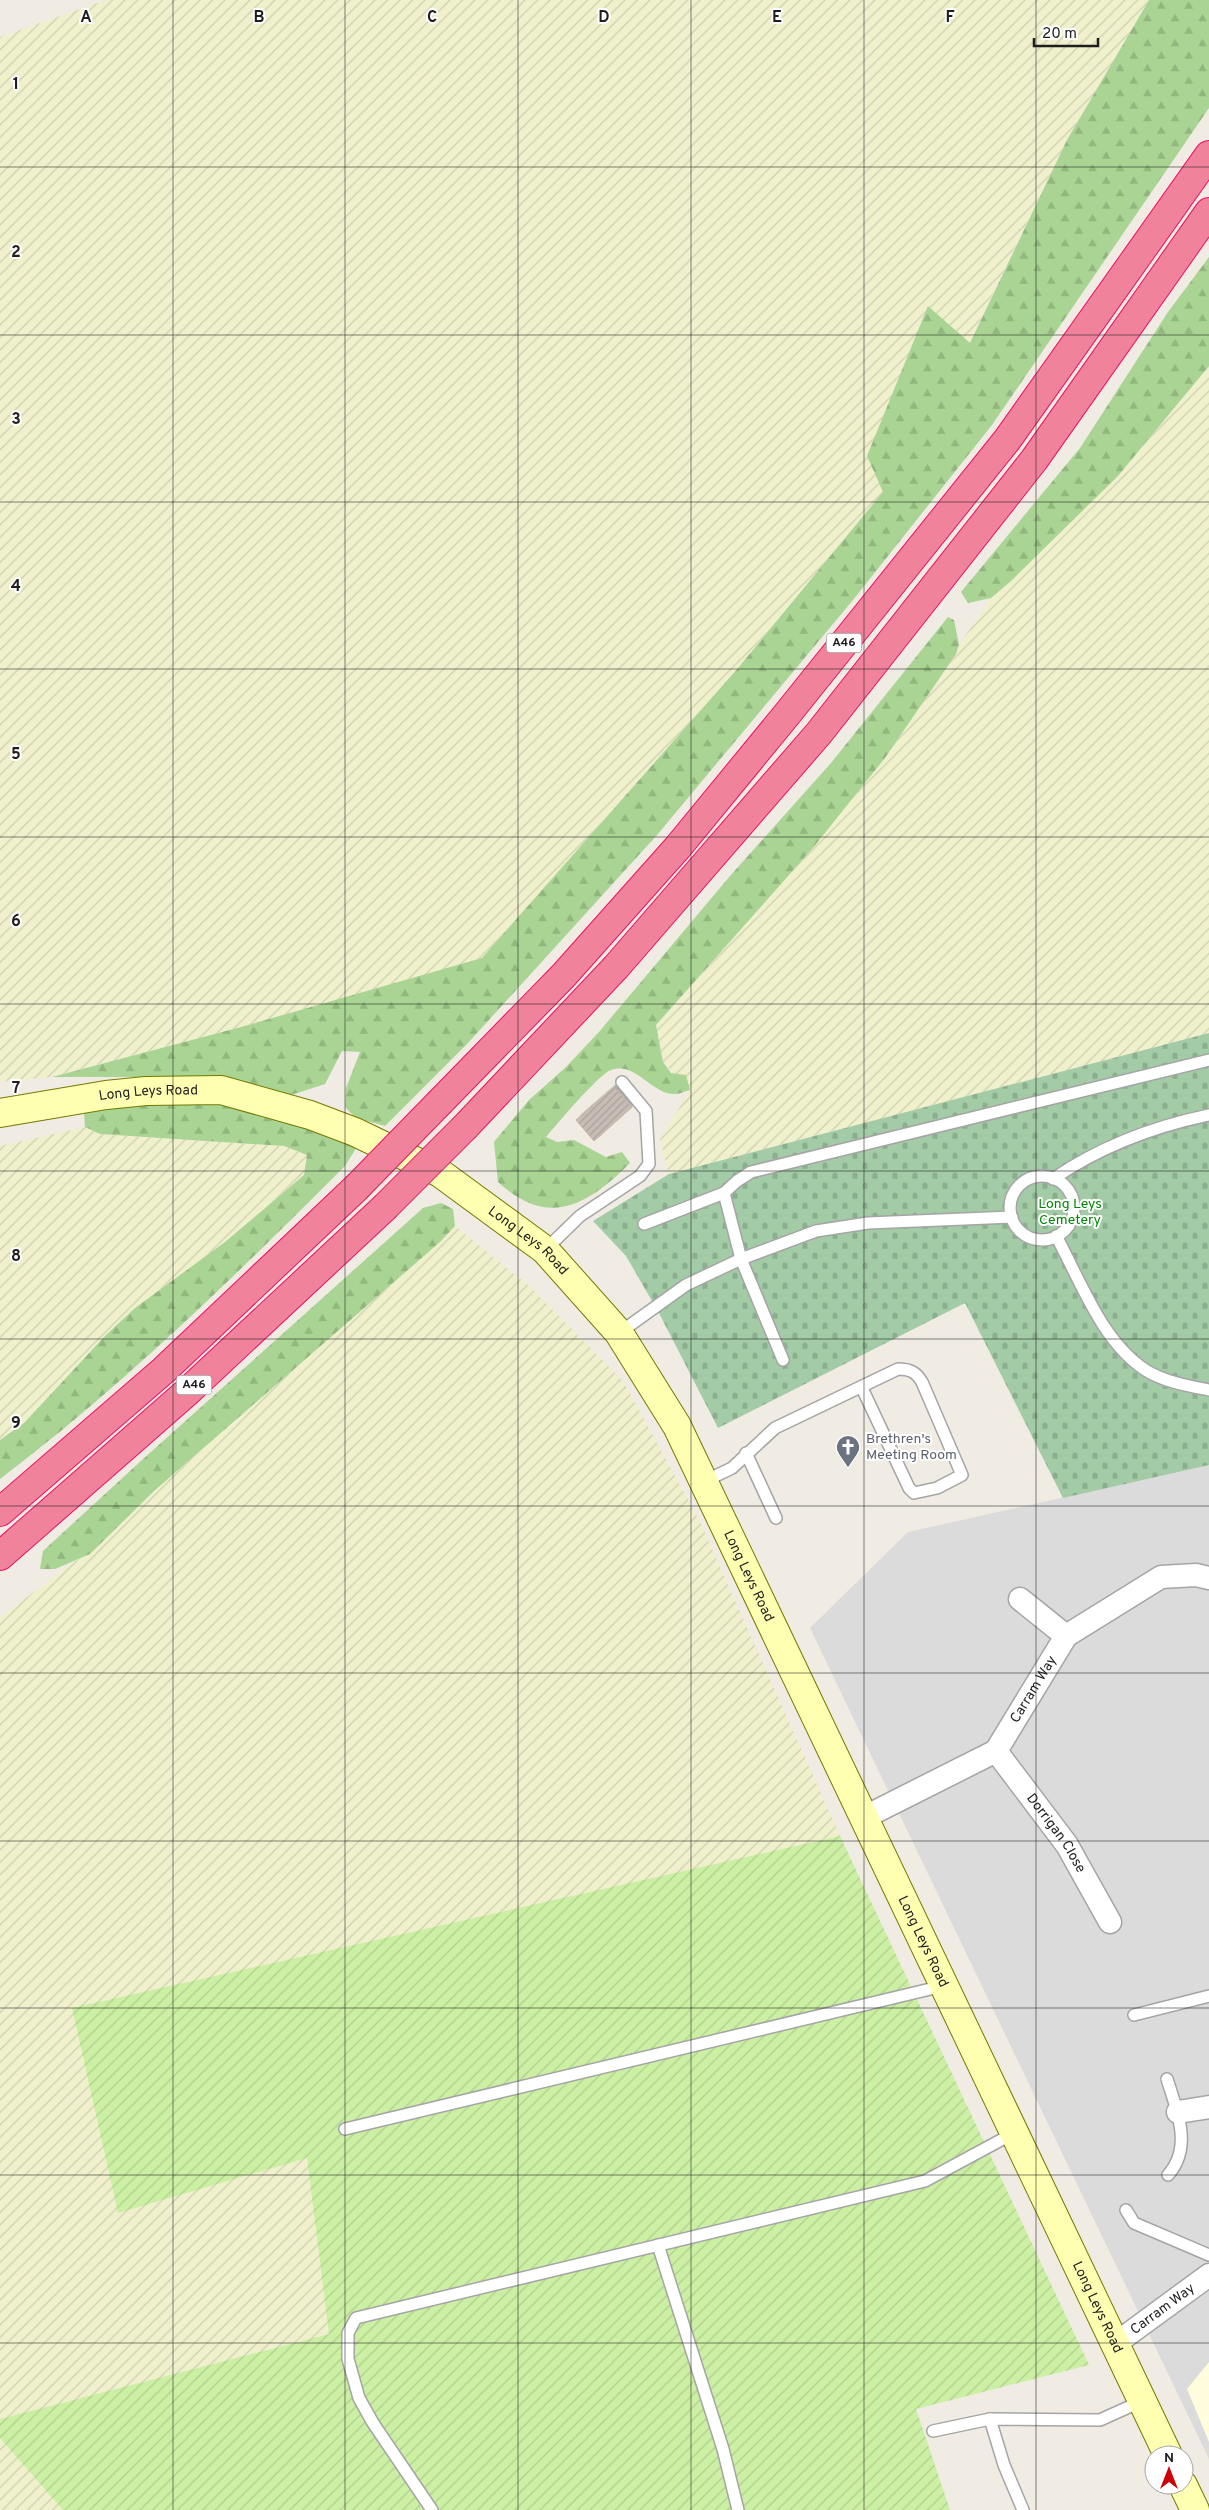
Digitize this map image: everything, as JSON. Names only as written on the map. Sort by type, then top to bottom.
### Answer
[{"type":"highway","name":"A46","points":[[0,1512],[164,1370],[356,1188],[564,975],[678,847],[1007,440],[1209,155]]},
{"type":"highway","name":"A46","points":[[0,1556],[186,1393],[384,1208],[466,1126],[616,967],[819,733],[1034,460],[1209,212]]},
{"type":"street","name":"Long Leys Road","points":[[0,1113],[106,1094],[146,1091],[221,1090],[329,1122],[440,1173],[545,1250],[619,1333],[677,1426],[1163,2445]]},
{"type":"street","name":"Carram Way","points":[[996,1751],[1066,1636],[1161,1577],[1196,1575],[1209,1578]]},
{"type":"street","points":[[1020,1598],[1066,1636]]},
{"type":"street","points":[[863,1818],[996,1751]]},
{"type":"street","name":"Dorrigan Close","points":[[996,1751],[1067,1845],[1110,1922]]},
{"type":"street","points":[[1178,2112],[1209,2107]]},
{"type":"street","name":"Carram Way","points":[[1115,2344],[1209,2275]]},
{"type":"street","points":[[1188,2495],[1195,2510]]},
{"type":"lane","points":[[644,1224],[724,1193],[737,1180],[751,1172],[1209,1060]]},
{"type":"lane","points":[[545,1250],[580,1216],[640,1176],[648,1164],[646,1111],[622,1082]]},
{"type":"lane","points":[[1053,1179],[1073,1165],[1111,1146],[1166,1124],[1209,1115]]},
{"type":"lane","points":[[1038,1177],[1053,1179],[1067,1188],[1072,1198],[1074,1209],[1068,1227],[1056,1236],[1042,1240],[1032,1238],[1023,1233],[1012,1217],[1010,1207],[1018,1187],[1027,1180],[1038,1177]]},
{"type":"lane","points":[[724,1193],[741,1259],[783,1360]]},
{"type":"lane","points":[[619,1333],[686,1286],[741,1259],[816,1231],[868,1223],[1012,1217]]},
{"type":"lane","points":[[1056,1236],[1096,1315],[1118,1346],[1147,1371],[1182,1385],[1209,1390]]},
{"type":"lane","points":[[703,1482],[732,1468],[775,1428],[862,1388],[898,1369],[908,1369],[918,1375],[962,1475],[937,1488],[920,1493],[914,1492],[909,1488],[862,1388]]},
{"type":"lane","points":[[746,1453],[776,1518]]},
{"type":"lane","points":[[345,2129],[943,1986]]},
{"type":"lane","points":[[1134,2015],[1209,1996]]},
{"type":"lane","points":[[1167,2079],[1178,2112],[1182,2150],[1176,2167],[1168,2175]]},
{"type":"lane","points":[[432,2510],[373,2424],[359,2398],[348,2359],[348,2333],[356,2318],[925,2181],[1014,2132]]},
{"type":"lane","points":[[1126,2210],[1134,2223],[1209,2255]]},
{"type":"lane","points":[[658,2245],[723,2449],[738,2510]]},
{"type":"lane","points":[[933,2431],[990,2419],[1100,2420],[1142,2401]]},
{"type":"lane","points":[[990,2419],[1004,2465],[1022,2510]]},
{"type":"shaded area","points":[[1209,1465],[1209,2459],[810,1628],[908,1532]]},
{"type":"shaded area","points":[[1209,2362],[1209,2442],[1187,2389]]},
{"type":"green space","points":[[106,0],[1149,0],[1067,140],[969,343],[929,307],[884,492],[738,668],[482,959],[241,1027],[52,1077],[0,1082],[0,37]]},
{"type":"green space","points":[[1149,0],[1209,0],[1209,108],[992,425],[853,600],[657,835],[468,1043],[385,1126],[356,1118],[345,1107],[346,1088],[360,1052],[342,1051],[325,1084],[288,1096],[209,1081],[139,1077],[52,1077],[241,1027],[482,958],[738,668],[883,492],[867,456],[928,306],[970,343],[1067,140]]},
{"type":"green space","points":[[1209,257],[1209,366],[1118,476],[1011,581],[991,598],[968,603],[961,592],[1080,448],[1168,312]]},
{"type":"green space","points":[[1209,366],[1209,1033],[669,1174],[660,1140],[690,1090],[663,1062],[656,1025],[812,849],[885,758],[956,654],[959,645],[991,598],[1118,476]]},
{"type":"green space","points":[[948,617],[954,620],[959,645],[956,654],[885,758],[812,849],[656,1025],[663,1062],[671,1073],[686,1075],[690,1090],[677,1094],[667,1093],[636,1074],[620,1068],[605,1074],[587,1090],[546,1137],[557,1142],[574,1140],[606,1157],[622,1152],[630,1163],[599,1190],[583,1200],[567,1206],[551,1208],[534,1205],[517,1196],[498,1182],[494,1142],[529,1100],[566,1067],[599,1032],[730,876],[831,763]]},
{"type":"green space","name":"Long Leys Cemetery","points":[[1209,1033],[1209,1465],[1063,1498],[965,1303],[718,1428],[659,1313],[626,1256],[593,1221],[669,1174]]},
{"type":"green space","points":[[168,1104],[221,1105],[355,1141],[355,1150],[345,1166],[220,1289],[135,1368],[0,1479],[0,1440],[24,1423],[105,1336],[135,1308],[225,1242],[304,1175],[307,1155],[284,1146],[100,1134],[85,1127],[84,1112],[113,1107]]},
{"type":"green space","points":[[85,1127],[100,1134],[284,1146],[307,1155],[304,1175],[225,1242],[135,1308],[105,1336],[24,1423],[0,1440],[0,1146]]},
{"type":"green space","points":[[441,1203],[453,1209],[455,1226],[440,1242],[154,1491],[90,1554],[55,1569],[40,1569],[43,1551],[142,1460],[423,1208]]},
{"type":"green space","points":[[455,1226],[530,1287],[623,1381],[699,1520],[840,1836],[73,2008],[118,2213],[307,2158],[329,2334],[0,2419],[0,1618],[73,1562],[90,1554],[154,1491],[440,1242]]},
{"type":"green space","points":[[840,1836],[1089,2365],[916,2409],[950,2510],[63,2510],[0,2438],[0,2419],[329,2334],[307,2158],[118,2213],[72,2008]]},
{"type":"green space","points":[[0,2438],[63,2510],[0,2510]]},
{"type":"building","points":[[614,1087],[632,1107],[594,1141],[576,1120]]},
{"type":"place","name":"Brethren's Meeting Room","points":[[848,1468]]}]
